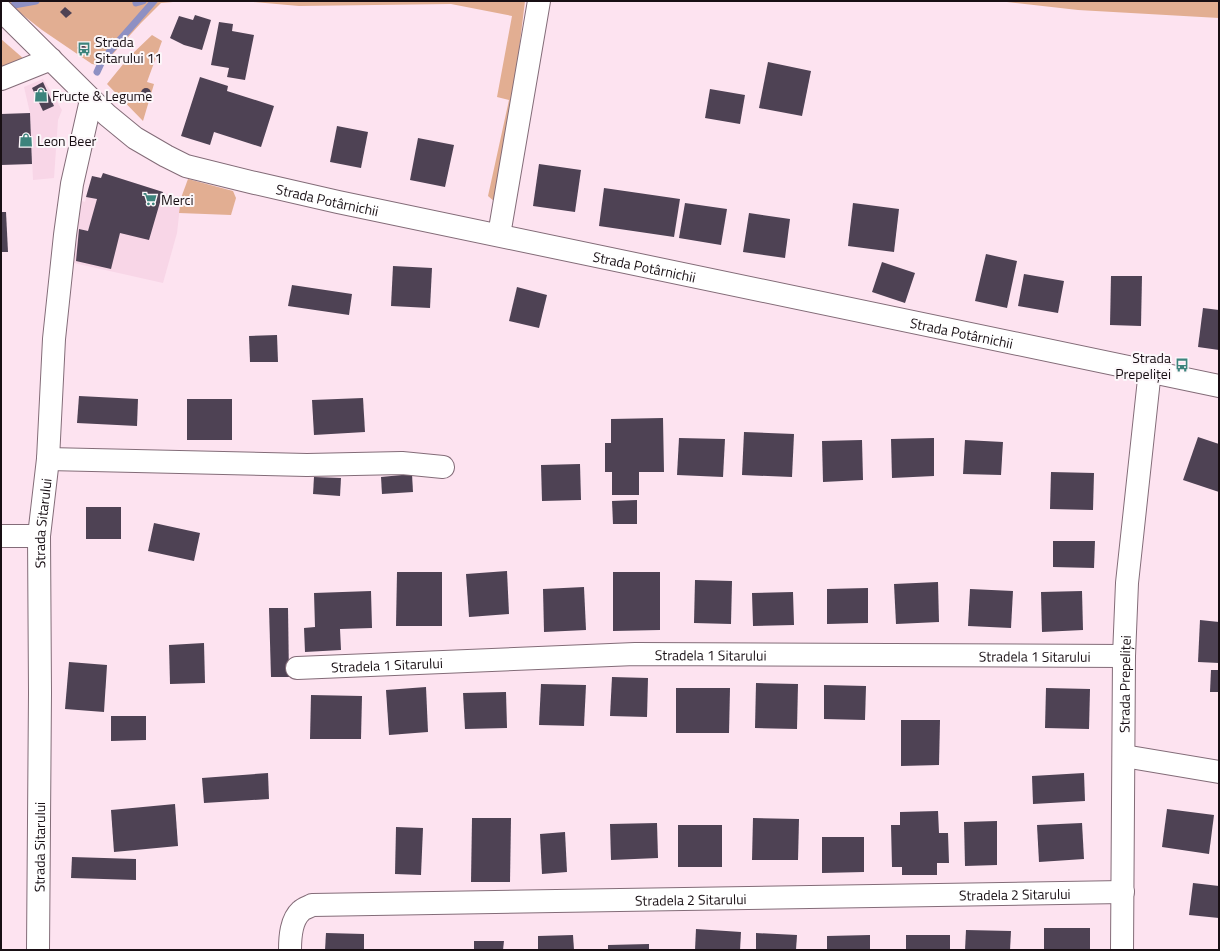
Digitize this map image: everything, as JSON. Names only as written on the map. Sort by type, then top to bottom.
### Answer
[{"type":"street","points":[[499,236],[539,1]]},
{"type":"street","name":"Strada Potârnichii","points":[[1,10],[107,115],[135,138],[186,166],[262,185],[499,236],[1150,370],[1219,386]]},
{"type":"street","points":[[1,79],[50,59]]},
{"type":"street","name":"Strada Sitarului","points":[[38,950],[40,709],[39,536],[48,459],[54,339],[65,235],[72,184],[91,100]]},
{"type":"street","name":"Strada Prepeliței","points":[[1122,950],[1124,656],[1127,583],[1150,370]]},
{"type":"street","points":[[48,459],[307,465],[402,463],[443,466]]},
{"type":"street","points":[[1,536],[39,536]]},
{"type":"street","name":"Stradela 1 Sitarului","points":[[297,668],[635,654],[1124,656]]},
{"type":"street","points":[[1124,756],[1219,772]]},
{"type":"street","name":"Stradela 2 Sitarului","points":[[290,950],[292,929],[296,917],[302,910],[312,905],[1123,892]]},
{"type":"shaded area","points":[[5,1],[185,1],[161,3],[102,66],[92,64],[42,30]]},
{"type":"shaded area","points":[[243,1],[525,1],[513,99],[495,202],[488,196],[509,100],[497,97],[512,16],[451,4],[299,6]]},
{"type":"shaded area","points":[[998,1],[1219,1],[1219,18],[1078,10]]},
{"type":"shaded area","points":[[152,35],[162,41],[147,82],[154,84],[143,121],[107,84],[129,57]]},
{"type":"shaded area","points":[[1,39],[24,59],[1,68]]},
{"type":"shaded area","points":[[43,79],[62,110],[58,120],[54,178],[33,180],[30,113],[24,87]]},
{"type":"shaded area","points":[[103,173],[181,198],[177,233],[163,283],[74,263],[79,200],[85,202],[92,176],[101,178]]},
{"type":"shaded area","points":[[188,179],[233,191],[236,198],[231,215],[179,213],[181,198]]},
{"type":"building","points":[[65,7],[72,13],[66,18],[60,12]]},
{"type":"building","points":[[195,15],[211,20],[202,50],[184,45],[170,38],[179,16],[193,20]]},
{"type":"building","points":[[219,22],[233,24],[232,31],[254,35],[245,80],[227,77],[229,68],[211,65]]},
{"type":"building","points":[[81,43],[90,51],[86,56],[77,48]]},
{"type":"building","points":[[768,62],[811,71],[802,116],[759,108]]},
{"type":"building","points":[[200,77],[228,86],[227,91],[274,106],[261,147],[214,132],[210,145],[181,136]]},
{"type":"building","points":[[43,82],[54,106],[43,111],[32,88]]},
{"type":"building","points":[[146,88],[151,93],[146,98],[141,93]]},
{"type":"building","points":[[710,89],[745,95],[740,124],[705,118]]},
{"type":"building","points":[[30,113],[32,164],[1,165],[1,114]]},
{"type":"building","points":[[337,126],[368,132],[361,168],[330,162]]},
{"type":"building","points":[[418,138],[454,145],[445,187],[410,180]]},
{"type":"building","points":[[539,164],[581,170],[575,212],[533,206]]},
{"type":"building","points":[[103,173],[163,192],[149,240],[120,233],[111,269],[76,261],[79,229],[88,231],[97,199],[86,197],[92,176],[101,178]]},
{"type":"building","points":[[604,188],[680,199],[674,237],[599,226]]},
{"type":"building","points":[[685,203],[727,209],[721,245],[679,238]]},
{"type":"building","points":[[853,203],[899,209],[894,252],[848,246]]},
{"type":"building","points":[[1,212],[6,212],[8,252],[1,252]]},
{"type":"building","points":[[749,213],[790,219],[785,258],[743,252]]},
{"type":"building","points":[[986,254],[1017,261],[1007,308],[975,301]]},
{"type":"building","points":[[882,262],[915,273],[905,303],[872,292]]},
{"type":"building","points":[[393,266],[432,268],[430,308],[391,306]]},
{"type":"building","points":[[1024,274],[1064,281],[1058,313],[1018,306]]},
{"type":"building","points":[[1111,276],[1142,276],[1141,326],[1110,325]]},
{"type":"building","points":[[292,285],[352,294],[349,315],[288,306]]},
{"type":"building","points":[[517,287],[547,295],[539,328],[509,321]]},
{"type":"building","points":[[1203,308],[1219,310],[1219,350],[1198,347]]},
{"type":"building","points":[[277,335],[278,362],[250,362],[249,336]]},
{"type":"building","points":[[79,396],[138,399],[137,426],[77,423]]},
{"type":"building","points":[[363,398],[365,432],[314,435],[312,400]]},
{"type":"building","points":[[187,399],[232,399],[232,440],[187,440]]},
{"type":"building","points":[[663,418],[664,472],[639,472],[639,495],[612,495],[612,472],[605,472],[605,443],[611,443],[611,419]]},
{"type":"building","points":[[744,432],[794,434],[792,477],[742,475]]},
{"type":"building","points":[[1198,437],[1219,444],[1219,492],[1183,480]]},
{"type":"building","points":[[679,438],[725,439],[723,477],[677,475]]},
{"type":"building","points":[[934,438],[934,476],[892,478],[891,439]]},
{"type":"building","points":[[862,440],[863,480],[823,482],[822,441]]},
{"type":"building","points":[[965,440],[1003,442],[1001,475],[963,474]]},
{"type":"building","points":[[580,464],[581,500],[542,501],[541,465]]},
{"type":"building","points":[[1051,472],[1094,473],[1093,510],[1050,509]]},
{"type":"building","points":[[412,474],[413,492],[382,494],[381,477]]},
{"type":"building","points":[[314,477],[341,478],[340,496],[313,494]]},
{"type":"building","points":[[637,500],[637,524],[613,524],[612,501]]},
{"type":"building","points":[[86,507],[121,507],[121,539],[86,539]]},
{"type":"building","points":[[154,523],[200,533],[194,561],[148,551]]},
{"type":"building","points":[[1053,541],[1095,541],[1094,568],[1053,567]]},
{"type":"building","points":[[507,571],[509,614],[469,617],[466,574]]},
{"type":"building","points":[[397,572],[442,572],[442,626],[396,626]]},
{"type":"building","points":[[613,572],[660,572],[660,630],[613,631]]},
{"type":"building","points":[[695,580],[732,581],[731,624],[694,623]]},
{"type":"building","points":[[938,582],[939,622],[896,624],[894,584]]},
{"type":"building","points":[[584,587],[586,630],[544,632],[543,589]]},
{"type":"building","points":[[868,588],[868,623],[827,624],[827,589]]},
{"type":"building","points":[[970,589],[1013,591],[1011,628],[968,626]]},
{"type":"building","points":[[371,591],[372,628],[340,629],[341,650],[305,652],[304,628],[315,627],[314,593]]},
{"type":"building","points":[[1082,591],[1083,630],[1042,632],[1041,592]]},
{"type":"building","points":[[793,592],[794,625],[753,626],[752,593]]},
{"type":"building","points":[[269,608],[288,608],[289,677],[271,677]]},
{"type":"building","points":[[1200,620],[1219,622],[1219,663],[1198,662]]},
{"type":"building","points":[[204,643],[205,683],[170,684],[169,645]]},
{"type":"building","points":[[69,662],[107,665],[104,712],[65,709]]},
{"type":"building","points":[[1211,670],[1219,670],[1219,692],[1210,692]]},
{"type":"building","points":[[612,677],[648,678],[647,717],[610,716]]},
{"type":"building","points":[[756,683],[798,684],[797,729],[755,728]]},
{"type":"building","points":[[541,684],[586,685],[584,726],[539,725]]},
{"type":"building","points":[[824,685],[866,686],[865,720],[824,719]]},
{"type":"building","points":[[426,687],[428,732],[389,735],[386,690]]},
{"type":"building","points":[[676,688],[730,688],[729,733],[676,733]]},
{"type":"building","points":[[1046,688],[1090,689],[1089,729],[1045,728]]},
{"type":"building","points":[[506,692],[507,728],[465,729],[463,693]]},
{"type":"building","points":[[311,695],[362,696],[361,739],[310,739]]},
{"type":"building","points":[[111,716],[146,716],[146,740],[111,741]]},
{"type":"building","points":[[901,720],[940,720],[939,765],[901,766]]},
{"type":"building","points":[[268,773],[269,799],[204,803],[202,778]]},
{"type":"building","points":[[1084,773],[1085,801],[1033,804],[1032,776]]},
{"type":"building","points":[[175,804],[178,846],[114,852],[111,810]]},
{"type":"building","points":[[1167,809],[1214,815],[1209,854],[1162,847]]},
{"type":"building","points":[[938,811],[939,833],[948,833],[949,863],[937,863],[937,875],[902,875],[902,867],[892,867],[891,825],[900,825],[900,812]]},
{"type":"building","points":[[472,818],[511,818],[510,882],[471,882]]},
{"type":"building","points":[[753,818],[799,819],[798,860],[752,860]]},
{"type":"building","points":[[997,821],[997,865],[965,866],[964,822]]},
{"type":"building","points":[[657,823],[658,858],[611,860],[610,824]]},
{"type":"building","points":[[1082,823],[1084,859],[1039,862],[1037,825]]},
{"type":"building","points":[[678,825],[722,825],[722,867],[678,867]]},
{"type":"building","points":[[396,827],[423,828],[421,875],[395,874]]},
{"type":"building","points":[[565,832],[567,872],[542,874],[540,834]]},
{"type":"building","points":[[822,837],[864,837],[864,872],[822,873]]},
{"type":"building","points":[[72,857],[136,859],[136,880],[71,878]]},
{"type":"building","points":[[1193,883],[1219,886],[1219,918],[1189,915]]},
{"type":"building","points":[[1044,928],[1090,928],[1090,950],[1044,950]]},
{"type":"building","points":[[696,929],[741,932],[740,950],[695,950]]},
{"type":"building","points":[[966,930],[1011,931],[1010,950],[965,950]]},
{"type":"building","points":[[326,933],[364,934],[364,950],[325,950]]},
{"type":"building","points":[[756,933],[797,935],[796,950],[756,950]]},
{"type":"building","points":[[573,935],[574,950],[538,950],[538,936]]},
{"type":"building","points":[[870,935],[870,950],[827,950],[827,936]]},
{"type":"building","points":[[906,935],[950,935],[950,950],[906,950]]},
{"type":"building","points":[[474,941],[504,941],[503,950],[474,950]]},
{"type":"building","points":[[649,944],[649,950],[608,950],[608,945]]},
{"type":"waterway","points":[[14,5],[36,1]]},
{"type":"waterway","points":[[136,3],[143,1]]},
{"type":"waterway","points":[[97,72],[103,59],[154,1]]},
{"type":"place","name":"Strada Sitarului 11","points":[[84,49]]},
{"type":"place","name":"Fructe & Legume","points":[[41,95]]},
{"type":"place","name":"Leon Beer","points":[[26,140]]},
{"type":"place","name":"Merci","points":[[150,199]]},
{"type":"place","name":"Strada Prepeliței","points":[[1182,365]]}]
